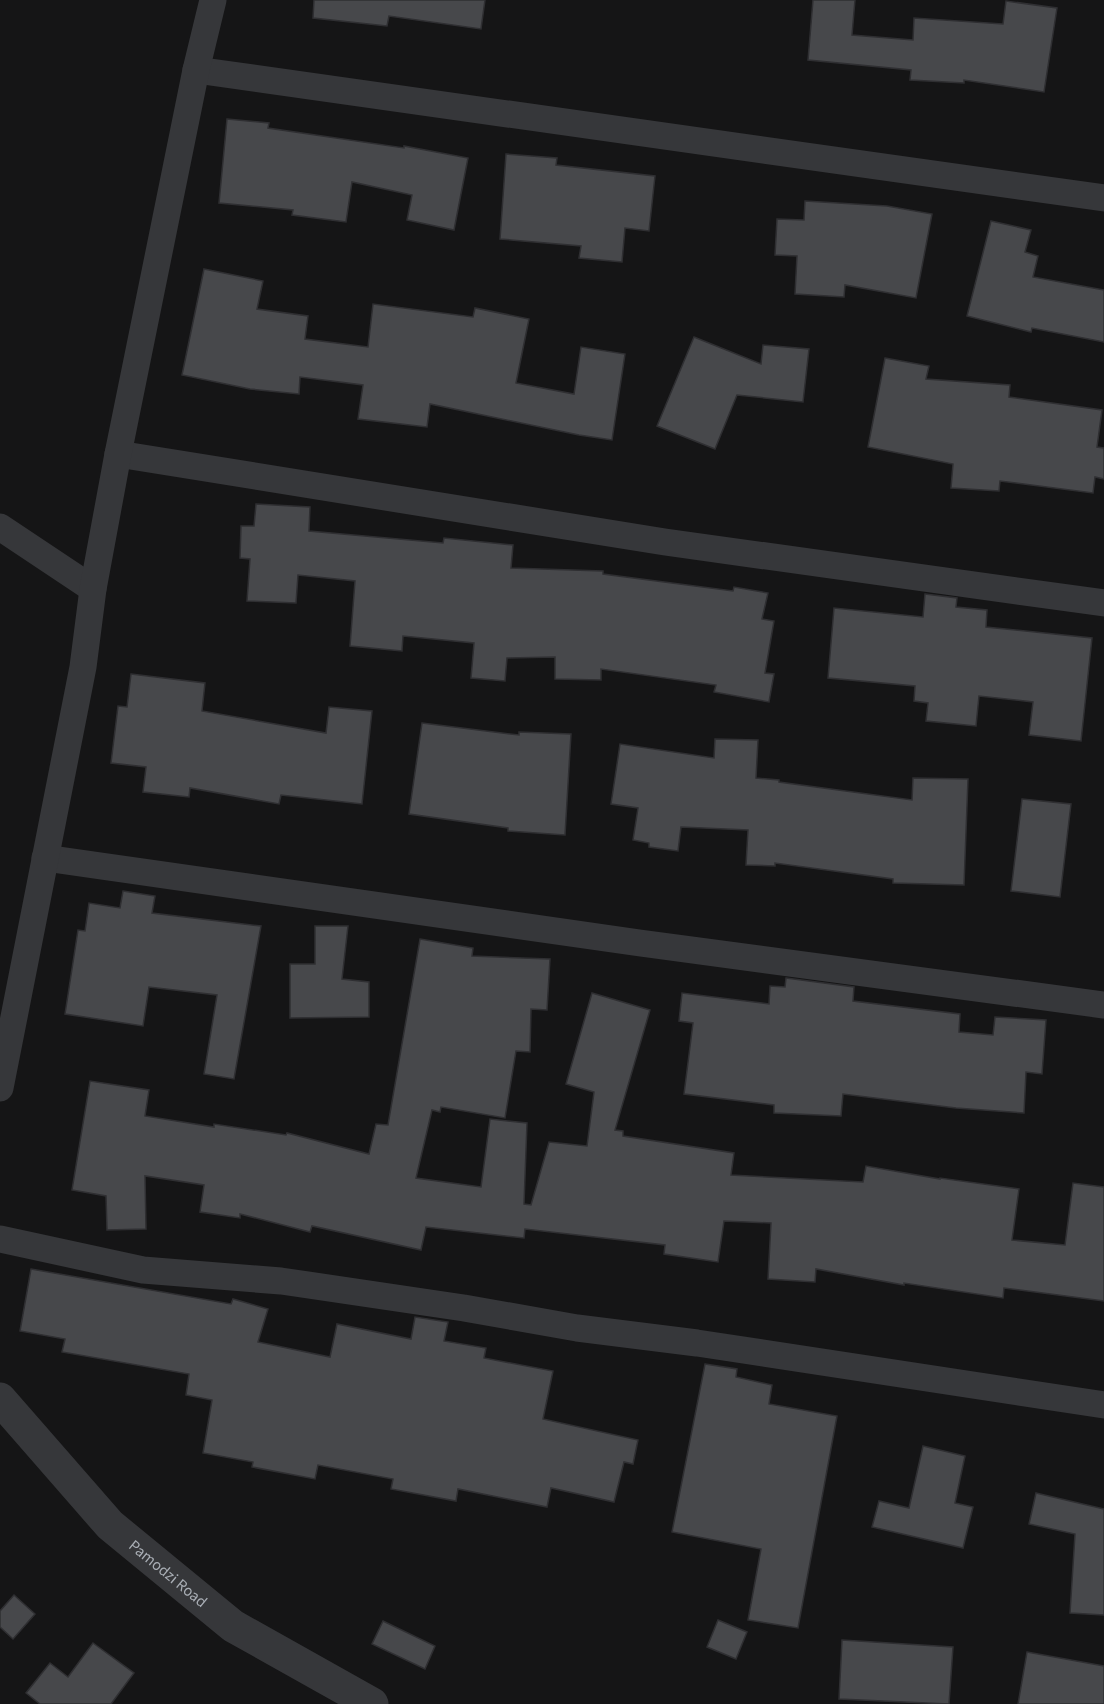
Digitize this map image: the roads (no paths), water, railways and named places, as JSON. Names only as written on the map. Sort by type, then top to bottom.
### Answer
[{"type":"street","points":[[0,1088],[83,667],[93,589],[118,454],[196,70],[213,0]]},
{"type":"street","points":[[196,70],[1104,198]]},
{"type":"street","points":[[118,454],[665,542],[1104,603]]},
{"type":"street","points":[[0,527],[93,589]]},
{"type":"street","points":[[45,858],[1104,1005]]},
{"type":"street","points":[[0,1239],[143,1270],[281,1281],[465,1308],[577,1328],[709,1344],[1104,1405]]},
{"type":"street","name":"Pamodzi Road","points":[[1,1403],[110,1525],[232,1626],[372,1704]]}]
